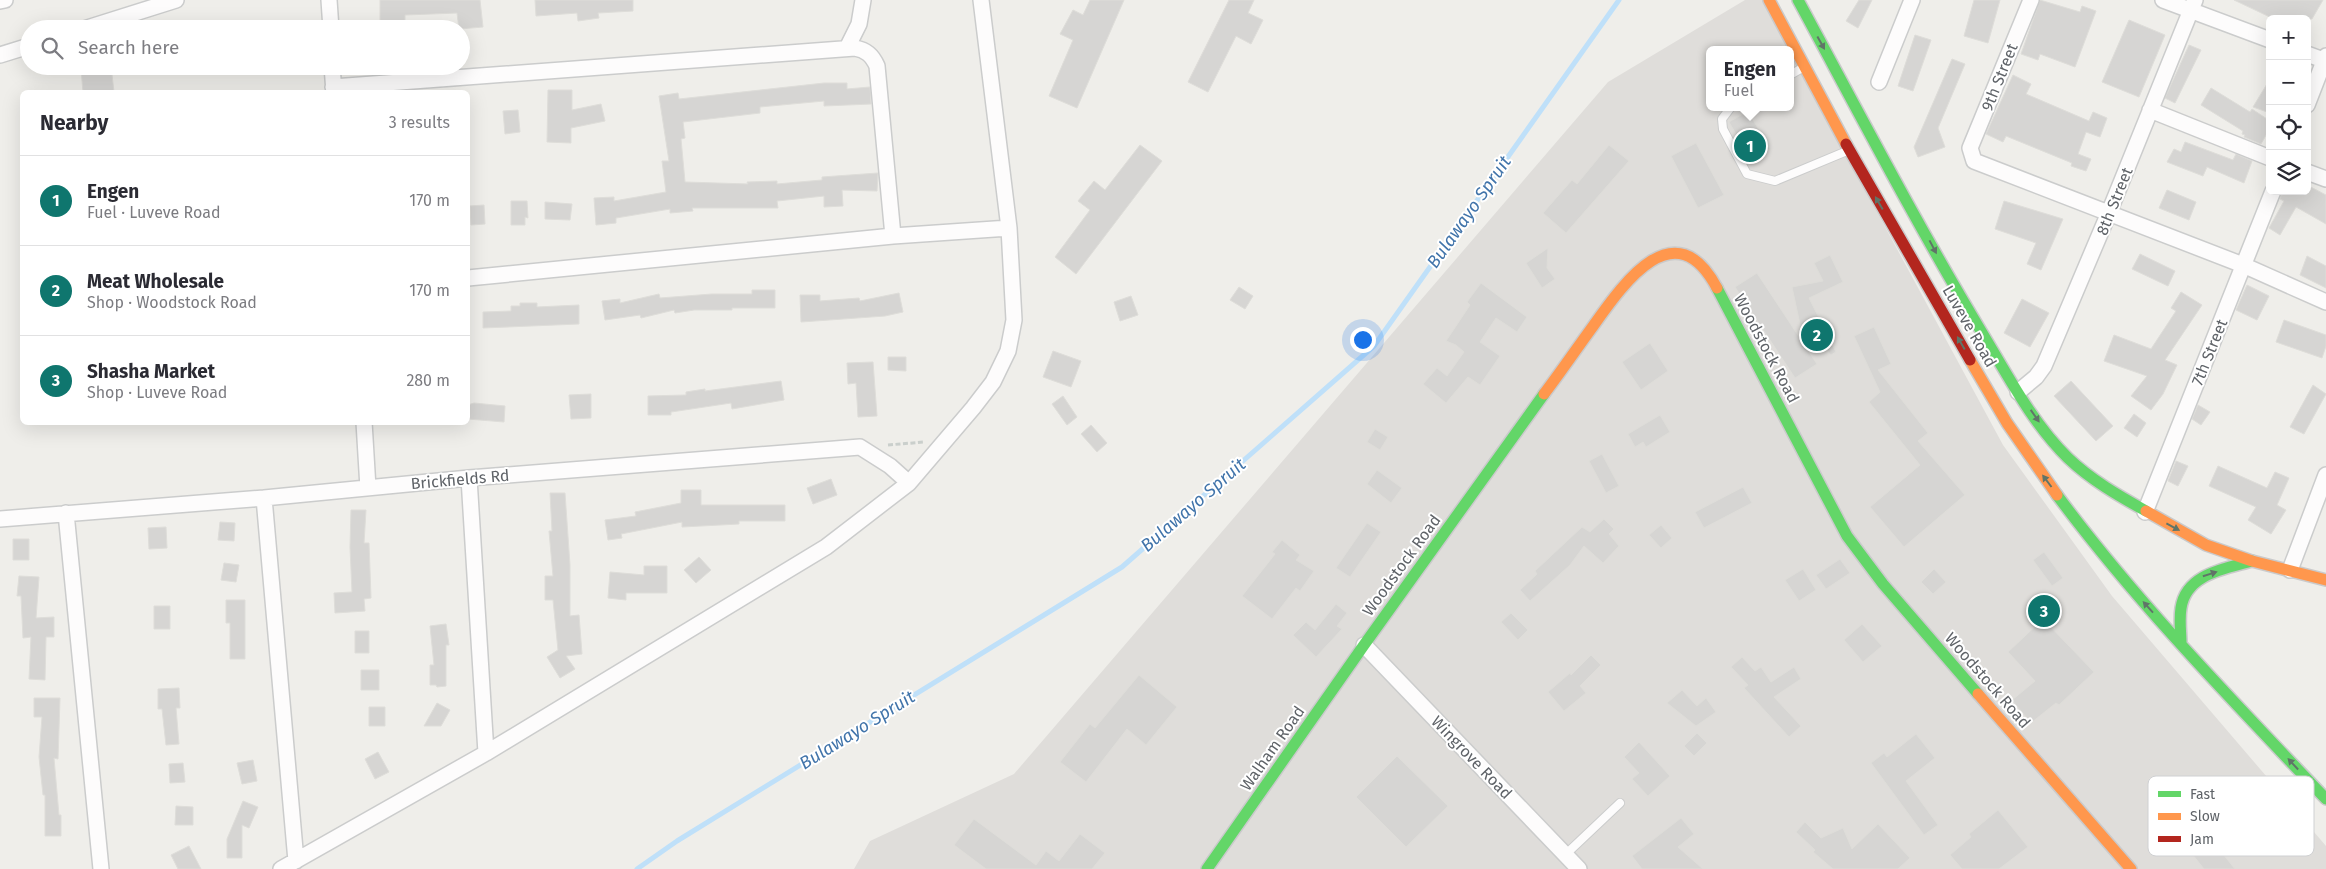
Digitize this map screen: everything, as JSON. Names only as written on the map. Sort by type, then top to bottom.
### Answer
[{"type":"street","points":[[0,1],[5,0]]},
{"type":"street","points":[[113,20],[176,0]]},
{"type":"street","points":[[329,0],[330,20]]},
{"type":"street","points":[[847,48],[860,24],[863,0]]},
{"type":"street","points":[[280,869],[486,754],[826,547],[909,483],[993,382],[1008,351],[1014,320],[1010,228],[981,0]]},
{"type":"street","name":"Luveve Road","points":[[1769,0],[1793,46]]},
{"type":"street","name":"Luveve Road","points":[[1798,0],[1884,154],[1945,271],[2018,392],[2044,430],[2068,458],[2091,477],[2145,512],[2206,545],[2252,561],[2326,580]]},
{"type":"street","points":[[1879,82],[1912,0]]},
{"type":"street","name":"9th Street","points":[[2031,0],[1970,148],[1971,154],[1974,161],[2108,215]]},
{"type":"street","points":[[2163,0],[2193,5],[2266,38]]},
{"type":"street","name":"8th Street","points":[[2018,392],[2036,377],[2044,366],[2108,215],[2193,5]]},
{"type":"street","points":[[332,75],[333,90],[847,48],[863,49],[871,55],[877,66],[893,236]]},
{"type":"street","name":"Luveve Road","points":[[1794,48],[1849,150],[2021,445],[2112,567],[2304,776]]},
{"type":"street","points":[[0,55],[20,49]]},
{"type":"street","points":[[2311,55],[2325,59],[2311,95]]},
{"type":"street","points":[[2150,110],[2266,156]]},
{"type":"street","points":[[2311,174],[2326,180]]},
{"type":"street","name":"7th Street","points":[[2145,512],[2271,195]]},
{"type":"street","points":[[2108,215],[2243,265],[2326,302]]},
{"type":"street","points":[[470,278],[893,236],[1010,228]]},
{"type":"street","name":"Woodstock Road","points":[[1364,645],[1622,287],[1633,274],[1654,257],[1682,254],[1697,259],[1707,270],[1846,536],[1883,584],[2131,869]]},
{"type":"street","points":[[364,425],[368,488]]},
{"type":"street","points":[[860,447],[890,466],[909,483]]},
{"type":"street","name":"Brickfields Rd","points":[[0,519],[264,498],[469,478],[860,447]]},
{"type":"street","points":[[2290,570],[2326,475]]},
{"type":"street","points":[[469,478],[486,754]]},
{"type":"street","points":[[264,498],[296,861]]},
{"type":"street","points":[[66,513],[101,869]]},
{"type":"street","points":[[2181,644],[2181,608],[2184,594],[2192,583],[2203,576],[2252,561]]},
{"type":"street","name":"Wingrove Road","points":[[1364,645],[1579,869]]},
{"type":"street","name":"Walham Road","points":[[1207,869],[1364,645]]},
{"type":"street","name":"Luveve Road","points":[[2314,786],[2326,799]]},
{"type":"lane","points":[[1794,73],[1804,67]]},
{"type":"lane","points":[[1728,111],[1722,119],[1723,129],[1747,174],[1758,178],[1775,181],[1849,150]]},
{"type":"lane","points":[[1565,855],[1620,804]]},
{"type":"path","points":[[860,447],[946,440]]},
{"type":"shaded area","points":[[1745,0],[1763,0],[1787,46],[1706,46],[1706,111],[1794,111],[1794,58],[2003,445],[2112,596],[2266,776],[2148,776],[2148,856],[2314,856],[2314,832],[2326,846],[2326,869],[854,869],[870,841],[1014,774],[1608,82]]},
{"type":"building","points":[[380,0],[480,0],[483,27],[470,28],[470,20],[458,20],[457,13],[405,15],[405,20],[380,20]]},
{"type":"building","points":[[535,0],[633,0],[633,11],[598,13],[599,18],[578,21],[577,13],[536,16]]},
{"type":"building","points":[[1090,0],[1124,0],[1077,108],[1049,96],[1073,40],[1060,34],[1073,10],[1083,15]]},
{"type":"building","points":[[1229,0],[1254,0],[1248,13],[1263,20],[1251,44],[1236,36],[1208,92],[1188,82]]},
{"type":"building","points":[[1859,0],[1872,0],[1858,28],[1846,21]]},
{"type":"building","points":[[1974,0],[2000,0],[1988,43],[1964,36]]},
{"type":"building","points":[[2040,0],[2080,12],[2082,6],[2096,11],[2075,67],[2040,54],[2038,60],[2021,54]]},
{"type":"building","points":[[2234,0],[2323,0],[2312,19],[2311,15],[2266,15]]},
{"type":"building","points":[[2129,20],[2165,35],[2139,97],[2102,82]]},
{"type":"building","points":[[1915,35],[1931,40],[1913,91],[1898,86]]},
{"type":"building","points":[[2189,45],[2201,50],[2175,103],[2165,98]]},
{"type":"building","points":[[1952,59],[1965,64],[1938,128],[1945,147],[1918,157],[1914,147]]},
{"type":"building","points":[[82,75],[112,75],[114,90],[83,90]]},
{"type":"building","points":[[2013,75],[2031,84],[2026,94],[2089,121],[2093,112],[2107,118],[2100,137],[2086,132],[2078,154],[2091,159],[2086,171],[2071,166],[2072,163],[2006,136],[2003,142],[1986,134]]},
{"type":"building","points":[[824,83],[847,83],[847,89],[870,87],[871,104],[824,106],[824,101],[760,107],[760,113],[683,122],[685,138],[681,139],[685,182],[748,184],[747,182],[777,181],[777,184],[822,180],[822,177],[878,173],[877,191],[842,190],[843,206],[824,207],[824,196],[777,201],[778,208],[692,208],[693,211],[670,213],[670,209],[616,218],[616,223],[596,225],[594,198],[614,197],[614,201],[666,192],[662,161],[669,161],[659,96],[678,93],[679,99]]},
{"type":"building","points":[[2266,86],[2266,112],[2253,107]]},
{"type":"building","points":[[2211,88],[2250,112],[2252,109],[2266,118],[2266,135],[2261,144],[2244,137],[2243,131],[2201,105]]},
{"type":"building","points":[[548,90],[572,90],[572,110],[601,104],[605,121],[571,128],[571,143],[547,142]]},
{"type":"building","points":[[518,110],[520,132],[505,134],[503,111]]},
{"type":"building","points":[[1748,111],[1770,149],[1751,160],[1729,122]]},
{"type":"building","points":[[2185,142],[2233,160],[2236,154],[2252,161],[2244,183],[2207,167],[2203,176],[2167,162],[2174,149],[2181,152]]},
{"type":"building","points":[[1696,143],[1724,195],[1698,208],[1671,156]]},
{"type":"building","points":[[1140,145],[1162,161],[1076,274],[1055,257],[1090,210],[1078,201],[1094,181],[1105,190]]},
{"type":"building","points":[[1609,145],[1629,161],[1566,233],[1543,213],[1572,180],[1577,184]]},
{"type":"building","points":[[2311,187],[2326,195],[2326,224],[2296,207],[2280,235],[2269,228],[2284,201],[2280,199],[2281,195],[2311,195]]},
{"type":"building","points":[[2167,190],[2196,202],[2189,220],[2159,208]]},
{"type":"building","points":[[511,201],[527,201],[528,218],[525,217],[525,225],[511,225]]},
{"type":"building","points":[[2004,201],[2063,219],[2041,270],[2027,264],[2036,243],[1995,229]]},
{"type":"building","points":[[545,202],[572,204],[570,220],[545,219]]},
{"type":"building","points":[[484,205],[485,224],[471,225],[470,206]]},
{"type":"building","points":[[1548,248],[1547,268],[1555,279],[1542,288],[1526,263]]},
{"type":"building","points":[[2140,254],[2175,271],[2168,286],[2132,269]]},
{"type":"building","points":[[1830,255],[1843,282],[1809,298],[1836,352],[1831,355],[1806,325],[1801,329],[1792,287],[1823,281],[1814,263]]},
{"type":"building","points":[[2307,256],[2326,266],[2326,288],[2300,275]]},
{"type":"building","points":[[1757,273],[1817,364],[1795,378],[1735,287]]},
{"type":"building","points":[[1481,283],[1527,317],[1517,332],[1496,318],[1480,342],[1500,356],[1480,385],[1468,377],[1446,403],[1423,384],[1437,368],[1447,376],[1464,352],[1456,345],[1446,341],[1470,305],[1467,302]]},
{"type":"building","points":[[2247,285],[2269,296],[2257,320],[2236,310]]},
{"type":"building","points":[[1239,287],[1253,296],[1245,309],[1230,300]]},
{"type":"building","points":[[752,290],[775,290],[775,308],[732,308],[732,310],[694,310],[675,313],[674,310],[641,318],[640,315],[605,320],[602,301],[620,299],[620,303],[659,294],[660,298],[712,294],[752,294]]},
{"type":"building","points":[[2181,292],[2202,305],[2165,360],[2177,365],[2163,394],[2151,410],[2131,396],[2147,376],[2104,361],[2114,335],[2151,349],[2176,311],[2171,308]]},
{"type":"building","points":[[899,293],[903,312],[885,316],[801,322],[800,295],[820,295],[820,301],[859,298],[860,301]]},
{"type":"building","points":[[1131,296],[1138,315],[1120,321],[1114,302]]},
{"type":"building","points":[[2022,299],[2049,313],[2030,347],[2004,333]]},
{"type":"building","points":[[520,303],[537,303],[537,307],[579,305],[579,324],[483,328],[483,312],[511,311],[511,306],[520,306]]},
{"type":"building","points":[[2284,320],[2326,335],[2326,346],[2322,358],[2276,342]]},
{"type":"building","points":[[1874,327],[1891,364],[1878,370],[1928,433],[1918,441],[1965,495],[1904,547],[1870,507],[1920,465],[1869,402],[1880,392],[1854,336]]},
{"type":"building","points":[[1650,343],[1668,371],[1641,390],[1622,362]]},
{"type":"building","points":[[1053,351],[1081,361],[1071,387],[1043,377]]},
{"type":"building","points":[[888,357],[906,357],[906,371],[888,370]]},
{"type":"building","points":[[873,362],[877,416],[858,417],[856,383],[848,384],[847,363]]},
{"type":"building","points":[[781,381],[784,400],[732,409],[731,403],[671,412],[671,415],[648,415],[648,396],[686,395],[686,392],[705,389],[705,391]]},
{"type":"building","points":[[2071,381],[2113,426],[2096,441],[2054,396]]},
{"type":"building","points":[[2313,385],[2326,394],[2304,434],[2290,427]]},
{"type":"building","points":[[591,394],[591,418],[571,419],[569,395]]},
{"type":"building","points":[[1063,396],[1077,417],[1067,425],[1052,404]]},
{"type":"building","points":[[474,403],[505,406],[504,422],[470,419],[470,404]]},
{"type":"building","points":[[2198,405],[2210,412],[2201,425],[2192,419]]},
{"type":"building","points":[[2134,414],[2146,423],[2137,437],[2124,428]]},
{"type":"building","points":[[1660,415],[1670,432],[1646,447],[1643,442],[1635,447],[1628,434]]},
{"type":"building","points":[[1091,425],[1107,443],[1097,452],[1081,434]]},
{"type":"building","points":[[1375,429],[1388,437],[1380,450],[1367,442]]},
{"type":"building","points":[[1602,454],[1619,486],[1606,493],[1589,461]]},
{"type":"building","points":[[2176,461],[2188,466],[2178,486],[2168,481]]},
{"type":"building","points":[[2218,466],[2267,488],[2275,472],[2289,478],[2277,505],[2286,510],[2271,534],[2248,520],[2256,507],[2209,486]]},
{"type":"building","points":[[1377,470],[1402,488],[1391,503],[1367,484]]},
{"type":"building","points":[[831,479],[837,495],[813,504],[807,488]]},
{"type":"building","points":[[1743,487],[1752,503],[1704,528],[1695,512]]},
{"type":"building","points":[[681,490],[701,490],[701,505],[785,505],[785,521],[739,521],[739,524],[682,527],[682,522],[621,534],[622,538],[608,540],[605,520],[636,516],[635,512],[681,503]]},
{"type":"building","points":[[550,493],[565,493],[570,565],[570,616],[579,615],[582,654],[566,656],[575,669],[560,678],[547,657],[558,650],[553,600],[545,600],[545,576],[553,576],[549,531],[552,531]]},
{"type":"building","points":[[351,510],[366,510],[364,543],[369,543],[371,598],[364,599],[365,611],[335,613],[334,593],[352,592]]},
{"type":"building","points":[[1604,519],[1614,529],[1609,534],[1619,546],[1603,563],[1584,546],[1570,565],[1530,601],[1520,590],[1537,574],[1535,571],[1582,527],[1590,532]]},
{"type":"building","points":[[220,522],[235,523],[234,541],[218,540]]},
{"type":"building","points":[[1367,523],[1381,532],[1350,577],[1336,568]]},
{"type":"building","points":[[1661,525],[1672,538],[1661,548],[1649,535]]},
{"type":"building","points":[[166,527],[167,548],[149,549],[148,528]]},
{"type":"building","points":[[13,539],[29,539],[29,560],[13,560]]},
{"type":"building","points":[[1282,540],[1300,555],[1296,560],[1314,571],[1300,591],[1296,588],[1272,619],[1242,596],[1275,554],[1272,552]]},
{"type":"building","points":[[2044,552],[2063,578],[2052,586],[2033,560]]},
{"type":"building","points":[[699,557],[711,570],[696,583],[684,570]]},
{"type":"building","points":[[1840,559],[1850,573],[1826,589],[1816,575]]},
{"type":"building","points":[[224,563],[239,565],[236,582],[221,580]]},
{"type":"building","points":[[644,566],[667,566],[667,593],[626,593],[626,600],[608,598],[610,572],[644,575]]},
{"type":"building","points":[[1803,569],[1816,590],[1799,601],[1785,580]]},
{"type":"building","points":[[1934,569],[1946,582],[1933,594],[1921,582]]},
{"type":"building","points":[[19,576],[39,577],[36,618],[54,617],[54,637],[46,637],[45,680],[29,679],[31,637],[23,638],[21,596],[17,596]]},
{"type":"building","points":[[226,600],[245,600],[245,659],[230,659],[230,623],[226,623]]},
{"type":"building","points":[[1336,604],[1347,613],[1337,626],[1342,629],[1316,657],[1293,635],[1306,622],[1315,630]]},
{"type":"building","points":[[154,606],[170,606],[170,629],[154,629]]},
{"type":"building","points":[[1511,613],[1528,630],[1518,640],[1501,622]]},
{"type":"building","points":[[2043,619],[2094,672],[2059,705],[2056,703],[2031,723],[2012,700],[2035,681],[2008,652]]},
{"type":"building","points":[[446,624],[449,645],[446,645],[446,686],[437,687],[436,685],[430,685],[430,665],[434,665],[430,626]]},
{"type":"building","points":[[1862,624],[1882,646],[1863,662],[1844,640]]},
{"type":"building","points":[[355,631],[369,631],[369,653],[355,653]]},
{"type":"building","points":[[1591,655],[1601,665],[1580,686],[1586,693],[1564,711],[1548,692],[1570,673],[1571,675]]},
{"type":"building","points":[[1742,657],[1755,671],[1761,667],[1771,682],[1794,667],[1801,679],[1774,697],[1801,726],[1789,737],[1744,688],[1748,685],[1731,667]]},
{"type":"building","points":[[361,670],[379,670],[379,690],[361,690]]},
{"type":"building","points":[[1139,675],[1177,707],[1146,745],[1127,729],[1086,782],[1060,762],[1090,724],[1095,728]]},
{"type":"building","points":[[179,688],[180,708],[176,708],[179,744],[166,745],[162,709],[158,709],[158,689]]},
{"type":"building","points":[[1682,690],[1697,706],[1706,698],[1716,712],[1696,726],[1667,703]]},
{"type":"building","points":[[34,698],[60,698],[58,759],[54,758],[59,815],[61,815],[61,836],[45,836],[45,795],[43,795],[39,757],[42,717],[34,717]]},
{"type":"building","points":[[437,703],[450,710],[441,726],[424,726]]},
{"type":"building","points":[[369,707],[385,707],[385,726],[369,726]]},
{"type":"building","points":[[1697,733],[1707,743],[1694,756],[1684,746]]},
{"type":"building","points":[[1916,734],[1935,758],[1906,781],[1938,825],[1924,835],[1871,763],[1884,753],[1887,757]]},
{"type":"building","points":[[1639,742],[1670,776],[1648,796],[1632,779],[1639,773],[1624,757]]},
{"type":"building","points":[[378,752],[389,772],[375,779],[365,759]]},
{"type":"building","points":[[1397,756],[1448,806],[1406,847],[1356,797]]},
{"type":"building","points":[[253,760],[257,781],[242,784],[237,763]]},
{"type":"building","points":[[183,763],[185,782],[170,783],[169,764]]},
{"type":"building","points":[[243,801],[258,807],[249,828],[242,825],[242,858],[227,858],[227,839]]},
{"type":"building","points":[[176,806],[193,807],[193,825],[175,825]]},
{"type":"building","points":[[1998,810],[2028,847],[1999,869],[1962,869],[1950,855],[1971,837],[1969,834]]},
{"type":"building","points":[[1681,818],[1694,834],[1678,847],[1703,869],[1642,869],[1632,856]]},
{"type":"building","points":[[974,819],[1036,865],[1046,851],[1059,861],[1080,834],[1105,853],[1092,869],[986,869],[954,845]]},
{"type":"building","points":[[1805,822],[1821,838],[1843,828],[1852,849],[1878,824],[1910,858],[1898,869],[1833,869],[1813,852],[1815,850],[1796,832]]},
{"type":"building","points":[[189,846],[201,869],[178,869],[171,855]]},
{"type":"building","points":[[2194,856],[2225,856],[2235,869],[2204,869]]},
{"type":"waterway","name":"Bulawayo Spruit","points":[[637,869],[677,841],[1122,567],[1374,346],[1619,0]]},
{"type":"traffic: fast","points":[[1798,0],[1933,249],[2010,381],[2032,414],[2055,444],[2077,466],[2106,487],[2146,511]]},
{"type":"traffic: fast","points":[[1717,288],[1847,536],[1883,584],[1978,694]]},
{"type":"traffic: fast","points":[[1207,869],[1364,645],[1544,394]]},
{"type":"traffic: fast","points":[[2057,495],[2120,575],[2153,613],[2304,776]]},
{"type":"traffic: fast","points":[[2181,644],[2181,608],[2184,597],[2190,587],[2198,580],[2219,570],[2252,561]]},
{"type":"traffic: fast","points":[[2314,786],[2326,799]]},
{"type":"traffic: slow","points":[[1769,0],[1794,46]]},
{"type":"traffic: slow","points":[[1794,47],[1846,144]]},
{"type":"traffic: slow","points":[[1544,394],[1617,293],[1649,262],[1666,254],[1683,254],[1700,265],[1717,288]]},
{"type":"traffic: slow","points":[[1970,360],[2007,423],[2057,495]]},
{"type":"traffic: slow","points":[[2146,511],[2206,545],[2252,561],[2326,580]]},
{"type":"traffic: slow","points":[[1978,694],[2131,869]]},
{"type":"traffic: jam","points":[[1846,144],[1970,360]]},
{"type":"place","name":"Engen","points":[[1750,146]]},
{"type":"place","name":"Meat Wholesale","points":[[1817,335]]},
{"type":"place","name":"Shasha Market","points":[[2044,611]]}]
